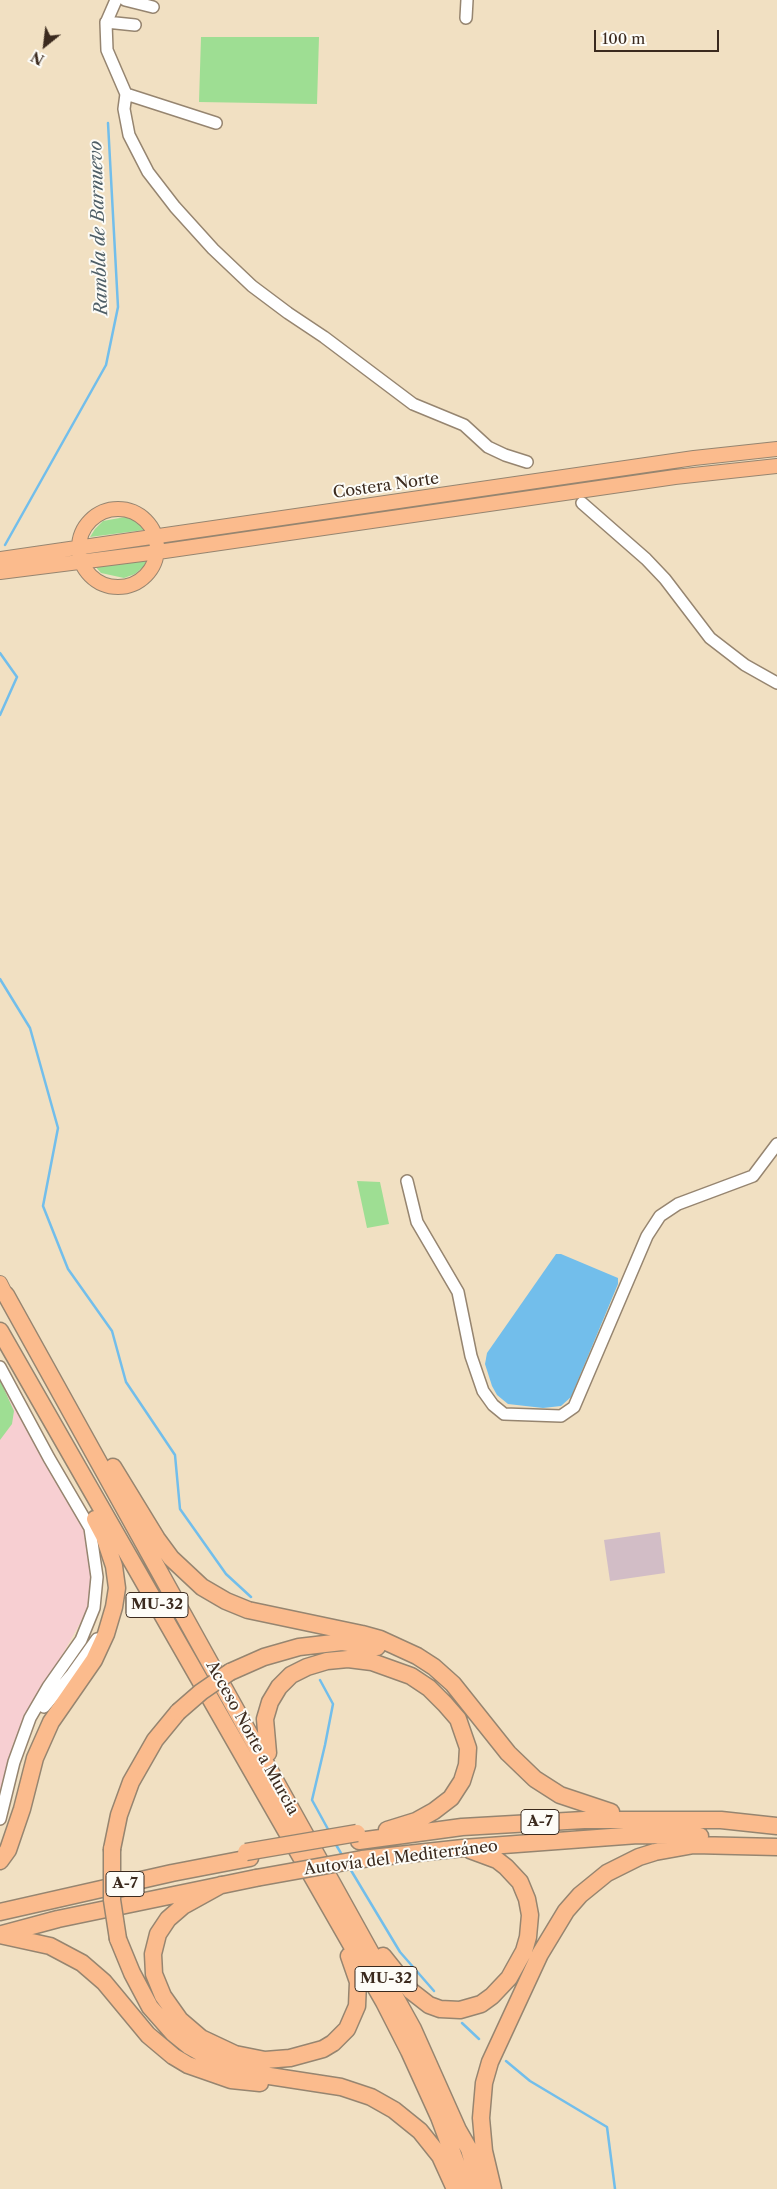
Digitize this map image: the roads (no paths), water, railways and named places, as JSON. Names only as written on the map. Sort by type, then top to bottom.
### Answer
[{"type":"highway","points":[[3,1289],[75,1410],[382,1955],[425,2038],[463,2128],[469,2149]]},
{"type":"highway","name":"Acceso Norte a Murcia","points":[[3,1289],[409,2021],[458,2130],[469,2149],[480,2189]]},
{"type":"highway","points":[[0,1861],[8,1850],[14,1833],[35,1758],[51,1722],[94,1660],[106,1634],[114,1607],[117,1588],[114,1566],[104,1536],[38,1418],[3,1336]]},
{"type":"highway","name":"Acceso Norte a Murcia","points":[[3,1336],[384,2002],[439,2117],[466,2189]]},
{"type":"highway","points":[[75,1410],[157,1539],[181,1569],[202,1586],[226,1601],[248,1610],[380,1639],[417,1656],[434,1667],[453,1684],[508,1753],[535,1779],[560,1795],[610,1812]]},
{"type":"highway","points":[[453,1684],[429,1668],[395,1652],[375,1646],[342,1642],[299,1647],[279,1652],[255,1660],[230,1672],[201,1692],[178,1712],[155,1740],[137,1770],[119,1815],[112,1849],[111,1892],[118,1939],[125,1958],[150,2007],[168,2028],[189,2046],[217,2062],[250,2072],[341,2087],[371,2097],[384,2104],[420,2131],[440,2156],[455,2189]]},
{"type":"highway","points":[[268,1753],[265,1719],[270,1702],[279,1687],[291,1674],[307,1667],[327,1661],[348,1659],[372,1662],[411,1676],[429,1688],[446,1704],[458,1720],[468,1748],[467,1765],[462,1781],[451,1798],[416,1821],[358,1837]]},
{"type":"highway","points":[[387,1830],[496,1817],[610,1812],[703,1815],[721,1820]]},
{"type":"highway","name":"Autovía del Mediterráneo","points":[[0,1912],[248,1855],[358,1837],[462,1827],[615,1819],[721,1820],[777,1826]]},
{"type":"highway","name":"Autovía del Mediterráneo","points":[[0,1935],[58,1919],[256,1878],[362,1860],[463,1848],[638,1835],[704,1836],[777,1845]]},
{"type":"highway","points":[[492,2189],[482,2135],[482,2101],[486,2076],[497,2043],[540,1954],[566,1911],[580,1895],[607,1873],[647,1854],[673,1847],[694,1845],[777,1845]]},
{"type":"highway","points":[[382,1955],[411,1991],[419,1998],[440,2009],[460,2010],[481,2004],[492,1996],[509,1978],[524,1951],[528,1936],[530,1915],[525,1890],[506,1866],[497,1860],[463,1848]]},
{"type":"highway","points":[[0,1906],[142,1872],[248,1855]]},
{"type":"highway","points":[[222,1885],[183,1906],[162,1926],[158,1934],[152,1963],[156,1980],[170,2008],[180,2020],[201,2038],[236,2054],[265,2060],[278,2060],[304,2056],[333,2043],[347,2029],[357,2006],[358,1982],[354,1967],[319,1900],[314,1879]]},
{"type":"highway","points":[[0,1935],[50,1946],[82,1963],[104,1982],[148,2035],[173,2056],[196,2068],[215,2076],[247,2082],[341,2087]]},
{"type":"main road","name":"Costera Norte","points":[[0,559],[684,459],[777,449]]},
{"type":"main road","name":"Costera Norte","points":[[0,572],[158,552],[675,477],[777,466]]},
{"type":"main road","points":[[113,509],[127,510],[140,515],[150,525],[156,537],[158,552],[154,565],[147,576],[136,584],[124,587],[110,587],[98,582],[88,573],[82,562],[79,548],[82,534],[89,522],[100,514],[113,509]]},
{"type":"street","points":[[116,0],[106,22],[107,50],[126,94],[124,109],[129,135],[148,172],[207,242],[252,286],[413,404],[464,425],[488,447],[527,462]]},
{"type":"street","points":[[125,0],[153,7]]},
{"type":"street","points":[[466,0],[466,18]]},
{"type":"street","points":[[106,22],[135,25]]},
{"type":"street","points":[[126,94],[216,123]]},
{"type":"street","points":[[582,503],[666,579],[710,638],[744,665],[777,683]]},
{"type":"street","points":[[406,1181],[417,1222],[458,1292],[471,1356],[483,1391],[493,1405],[504,1414],[561,1416],[574,1407],[647,1236],[660,1216],[678,1204],[753,1176],[777,1144]]},
{"type":"street","points":[[0,1367],[49,1458],[90,1528],[97,1577],[94,1608],[81,1640],[48,1687],[30,1718],[18,1752],[0,1819]]},
{"type":"street","points":[[18,1752],[48,1701],[72,1674],[94,1644],[114,1607]]},
{"type":"water","points":[[556,1254],[561,1254],[618,1278],[618,1284],[571,1397],[561,1406],[543,1408],[508,1404],[497,1395],[492,1386],[485,1364],[487,1353]]},
{"type":"waterway","name":"Rambla de Barnuevo","points":[[5,545],[106,365],[118,307],[108,123]]},
{"type":"waterway","name":"Rambla de Barnuevo","points":[[0,653],[17,677],[0,715]]},
{"type":"waterway","name":"Rambla de Barnuevo","points":[[0,979],[30,1028],[58,1128],[43,1206],[68,1269],[112,1331],[126,1382],[175,1455],[180,1509],[226,1574],[251,1597]]},
{"type":"waterway","points":[[320,1680],[333,1704],[312,1800],[329,1831]]},
{"type":"waterway","points":[[335,1843],[342,1855]]},
{"type":"waterway","points":[[349,1867],[400,1952],[434,1991]]},
{"type":"waterway","points":[[462,2023],[479,2039]]},
{"type":"waterway","points":[[506,2061],[530,2081],[607,2127],[615,2189]]}]
